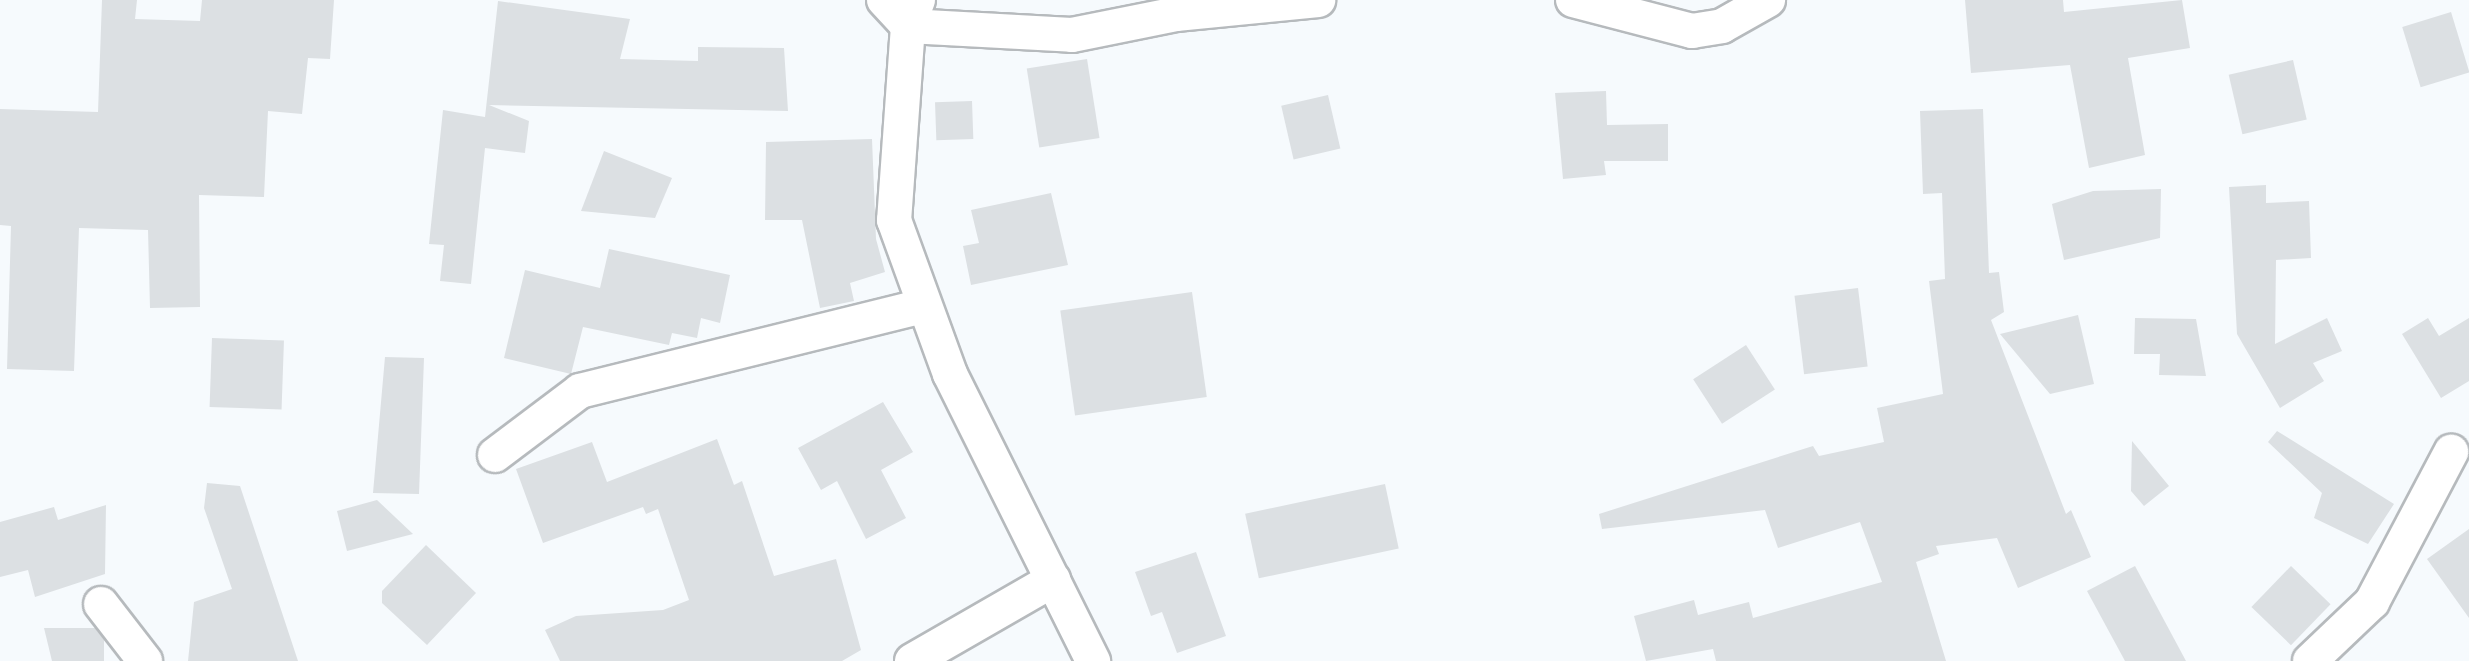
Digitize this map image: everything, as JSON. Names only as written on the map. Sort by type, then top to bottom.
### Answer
[{"type":"street","points":[[884,0],[913,13],[1072,35],[1176,14],[1318,0]]},
{"type":"street","points":[[1573,0],[1692,31],[1722,26],[1768,0]]},
{"type":"street","points":[[913,13],[894,220],[923,306],[1093,661]]},
{"type":"street","points":[[495,455],[580,391],[923,306]]},
{"type":"street","points":[[2310,661],[2372,602],[2451,452]]},
{"type":"street","points":[[912,661],[1053,580]]},
{"type":"street","points":[[101,604],[145,661]]},
{"type":"building","points":[[102,0],[137,0],[135,19],[200,21],[202,0],[334,0],[330,59],[308,58],[302,114],[268,111],[264,197],[199,195],[200,307],[150,308],[148,230],[79,228],[74,371],[7,369],[11,226],[0,225],[0,109],[98,112]]},
{"type":"building","points":[[1965,0],[2063,0],[2064,12],[2182,0],[2190,48],[2128,58],[2145,155],[2089,168],[2070,65],[1971,73]]},
{"type":"building","points":[[498,1],[630,19],[620,59],[698,61],[698,47],[784,48],[788,111],[489,105],[529,121],[525,153],[485,148],[471,284],[440,281],[444,245],[429,244],[443,110],[485,117]]},
{"type":"building","points":[[2451,12],[2469,72],[2421,87],[2402,27]]},
{"type":"building","points":[[1087,59],[1100,138],[1039,148],[1027,69]]},
{"type":"building","points":[[2293,60],[2307,119],[2242,134],[2229,75]]},
{"type":"building","points":[[1606,91],[1607,125],[1668,124],[1668,161],[1604,161],[1606,175],[1563,179],[1555,93]]},
{"type":"building","points":[[1328,95],[1340,149],[1294,159],[1281,106]]},
{"type":"building","points":[[972,101],[973,139],[936,140],[935,102]]},
{"type":"building","points":[[1983,109],[1989,273],[1999,272],[2004,312],[1991,320],[2066,514],[2071,510],[2091,557],[2018,588],[1997,538],[1936,546],[1939,554],[1916,562],[1946,661],[1716,661],[1713,649],[1646,661],[1634,616],[1694,600],[1698,615],[1749,602],[1753,618],[1882,582],[1860,522],[1778,548],[1765,510],[1602,529],[1599,514],[1813,446],[1819,456],[1884,442],[1877,408],[1943,394],[1929,281],[1945,279],[1942,193],[1923,194],[1920,111]]},
{"type":"building","points":[[872,139],[876,239],[885,272],[850,283],[854,301],[820,308],[802,220],[765,220],[766,142]]},
{"type":"building","points":[[604,151],[672,178],[655,218],[581,211]]},
{"type":"building","points":[[2266,185],[2266,203],[2309,201],[2311,258],[2276,260],[2275,344],[2327,318],[2342,351],[2313,363],[2324,381],[2280,408],[2237,334],[2229,187]]},
{"type":"building","points":[[2161,189],[2160,238],[2064,260],[2052,204],[2093,191]]},
{"type":"building","points":[[1051,193],[1068,265],[971,285],[963,246],[979,243],[971,210]]},
{"type":"building","points":[[609,249],[730,275],[720,323],[701,318],[697,338],[672,333],[669,345],[583,327],[571,374],[504,358],[525,270],[600,288]]},
{"type":"building","points":[[1858,288],[1868,366],[1804,374],[1794,296]]},
{"type":"building","points":[[1192,292],[1207,397],[1075,415],[1060,311]]},
{"type":"building","points":[[2078,315],[2094,384],[2050,394],[2000,334]]},
{"type":"building","points":[[2135,318],[2196,319],[2206,376],[2159,375],[2160,354],[2134,354]]},
{"type":"building","points":[[2428,318],[2439,336],[2469,318],[2469,381],[2441,398],[2402,334]]},
{"type":"building","points":[[212,338],[284,341],[282,409],[210,407]]},
{"type":"building","points":[[1746,345],[1775,389],[1722,424],[1693,379]]},
{"type":"building","points":[[385,357],[424,358],[419,494],[373,493]]},
{"type":"building","points":[[883,402],[913,452],[881,470],[906,518],[866,539],[837,481],[821,490],[798,448]]},
{"type":"building","points":[[2277,431],[2394,504],[2368,544],[2314,518],[2322,493],[2268,442]]},
{"type":"building","points":[[717,439],[734,485],[742,481],[774,576],[836,559],[861,650],[842,661],[560,661],[545,630],[576,616],[663,610],[689,600],[658,509],[646,514],[643,507],[543,543],[516,469],[592,442],[607,482]]},
{"type":"building","points":[[2132,441],[2169,486],[2144,506],[2131,491]]},
{"type":"building","points":[[207,483],[240,486],[298,661],[188,661],[194,602],[232,589],[204,508]]},
{"type":"building","points":[[1385,484],[1399,549],[1259,578],[1245,514]]},
{"type":"building","points":[[377,500],[413,534],[347,551],[337,511]]},
{"type":"building","points":[[106,505],[105,574],[35,597],[28,570],[0,577],[0,522],[54,507],[58,520]]},
{"type":"building","points":[[2469,529],[2469,618],[2427,559]]},
{"type":"building","points":[[426,545],[476,593],[427,645],[382,603],[382,591]]},
{"type":"building","points":[[1196,552],[1226,636],[1177,653],[1162,612],[1151,616],[1135,572]]},
{"type":"building","points":[[2135,566],[2186,661],[2125,661],[2087,591]]},
{"type":"building","points":[[2291,566],[2331,604],[2291,645],[2251,607]]},
{"type":"building","points":[[44,628],[95,628],[104,640],[104,661],[52,661]]}]
